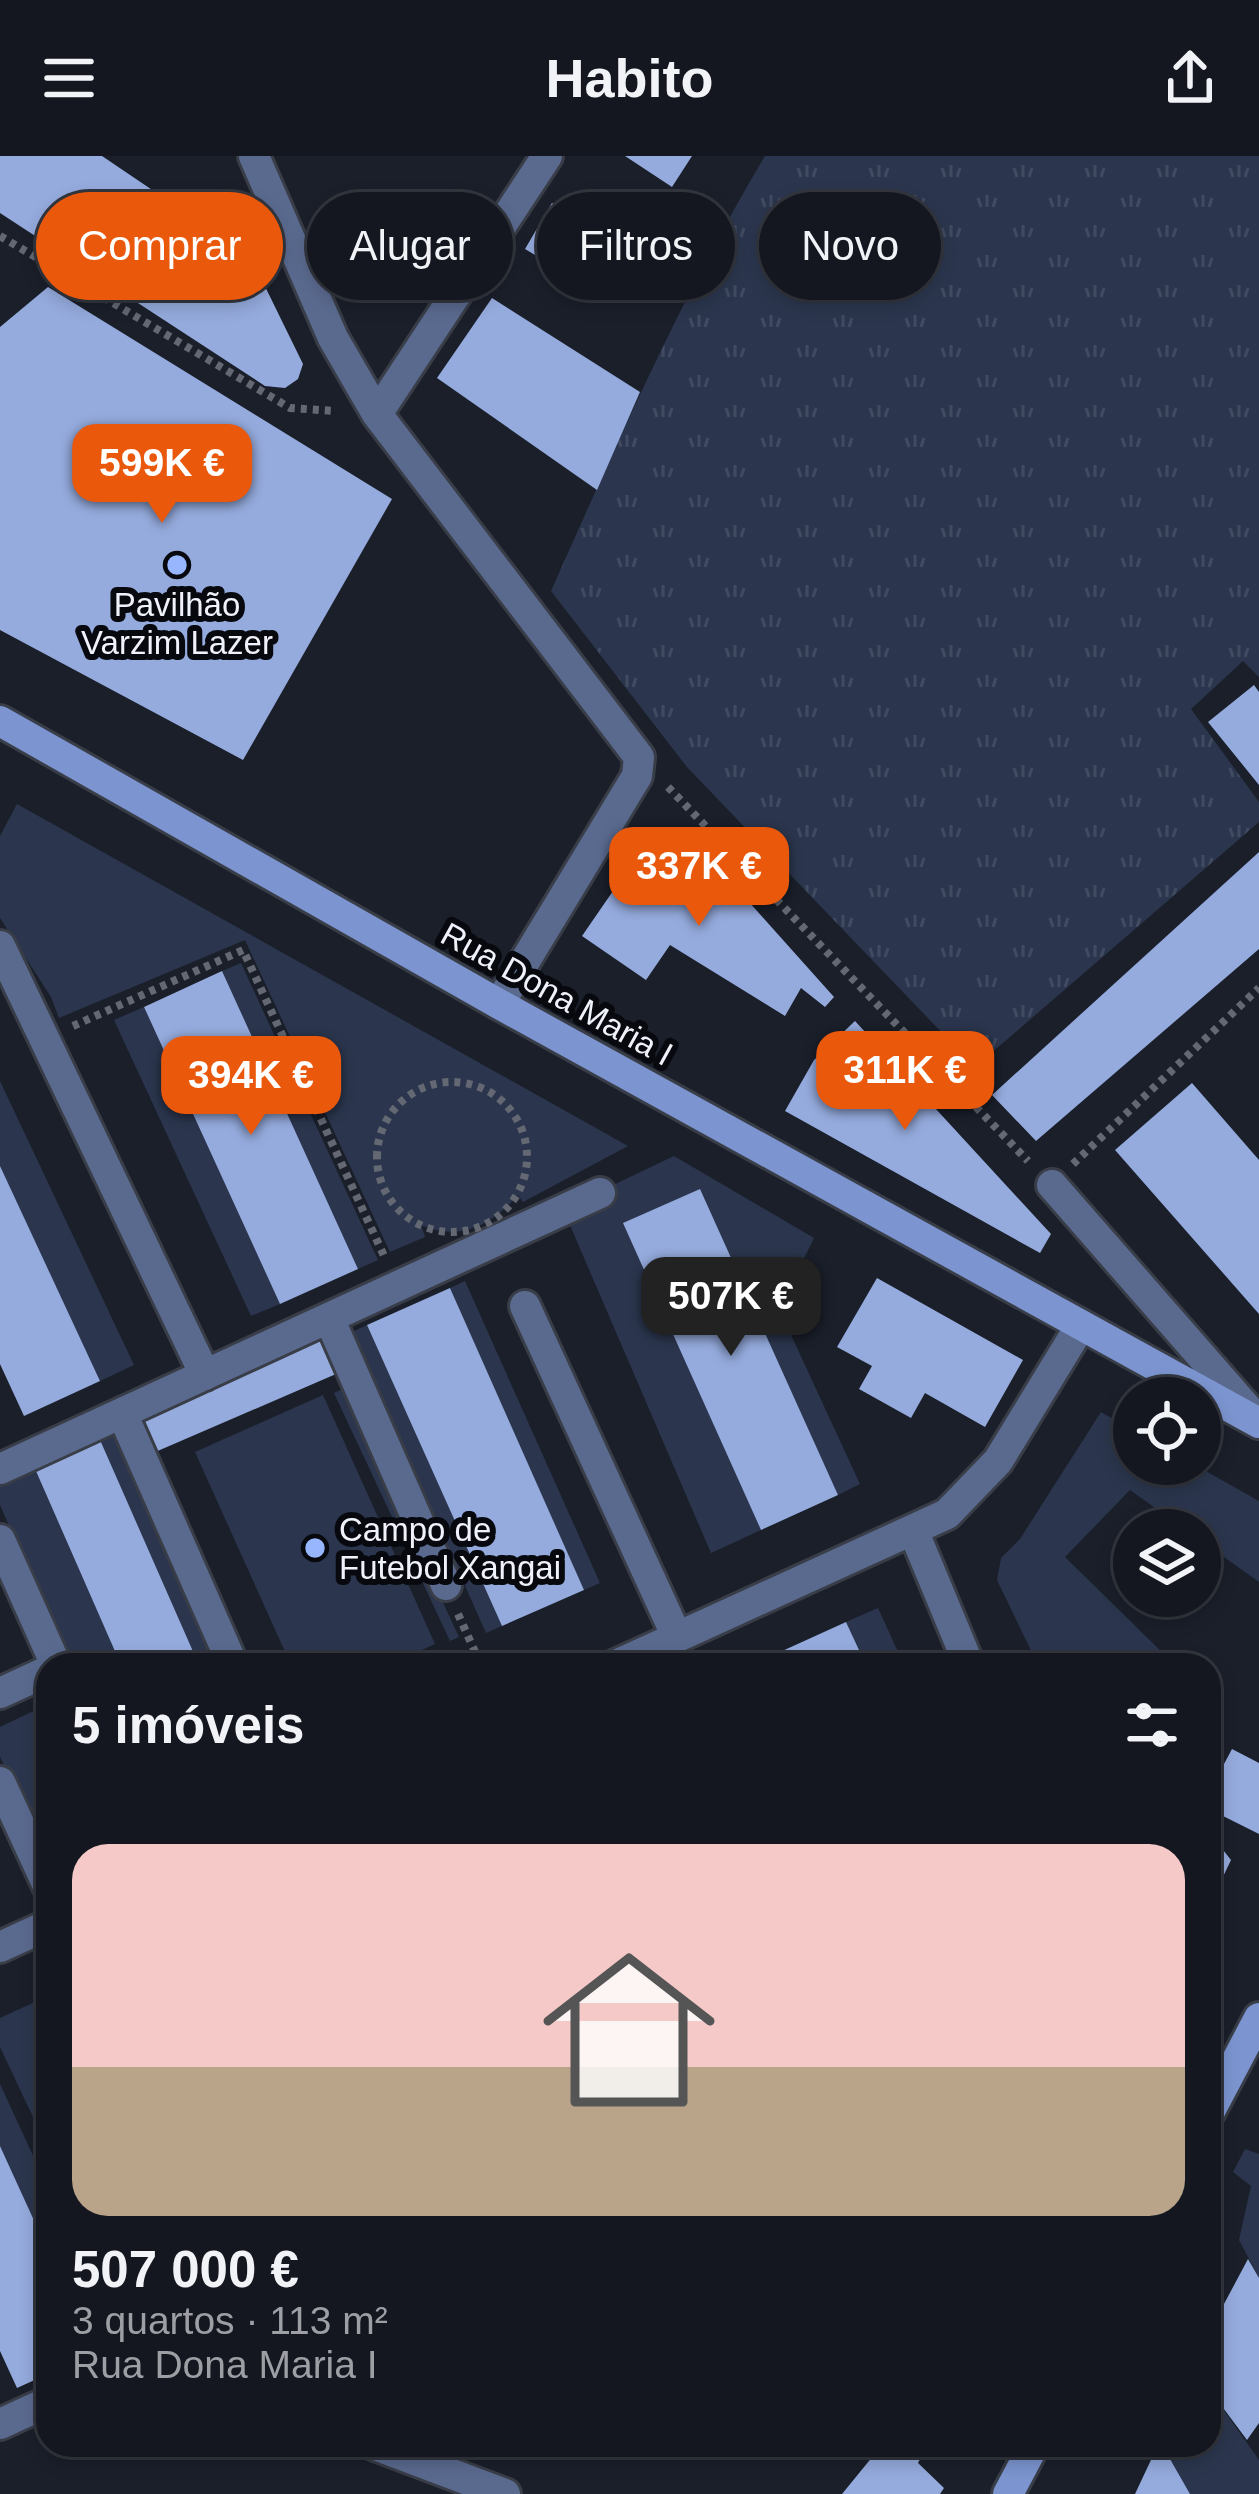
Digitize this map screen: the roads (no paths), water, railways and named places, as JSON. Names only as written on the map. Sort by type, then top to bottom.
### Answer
[{"type":"main road","name":"Rua Dona Maria I","points":[[1,725],[1259,1422]]},
{"type":"main road","points":[[1221,2090],[1259,2018]]},
{"type":"main road","points":[[1008,2494],[1028,2457]]},
{"type":"street","points":[[254,156],[333,338],[377,414],[639,757],[637,776],[499,1004]]},
{"type":"street","points":[[377,414],[547,156]]},
{"type":"street","points":[[0,946],[205,1375]]},
{"type":"street","points":[[1052,1185],[1259,1422]]},
{"type":"street","points":[[0,1469],[600,1193]]},
{"type":"street","points":[[525,1306],[676,1637]]},
{"type":"street","points":[[329,1318],[446,1585]]},
{"type":"street","points":[[642,1653],[947,1514],[998,1461],[1081,1325]]},
{"type":"street","points":[[122,1413],[228,1653]]},
{"type":"street","points":[[913,1530],[964,1653]]},
{"type":"street","points":[[0,1540],[51,1653]]},
{"type":"street","points":[[0,1693],[36,1676]]},
{"type":"street","points":[[0,1782],[36,1860]]},
{"type":"street","points":[[0,1947],[36,1930]]},
{"type":"street","points":[[0,2424],[36,2408]]},
{"type":"street","points":[[407,2457],[505,2494]]},
{"type":"place","name":"Pavilhão Varzim Lazer","points":[[177,565]]},
{"type":"place","name":"Campo de Futebol Xangai","points":[[315,1548]]}]
